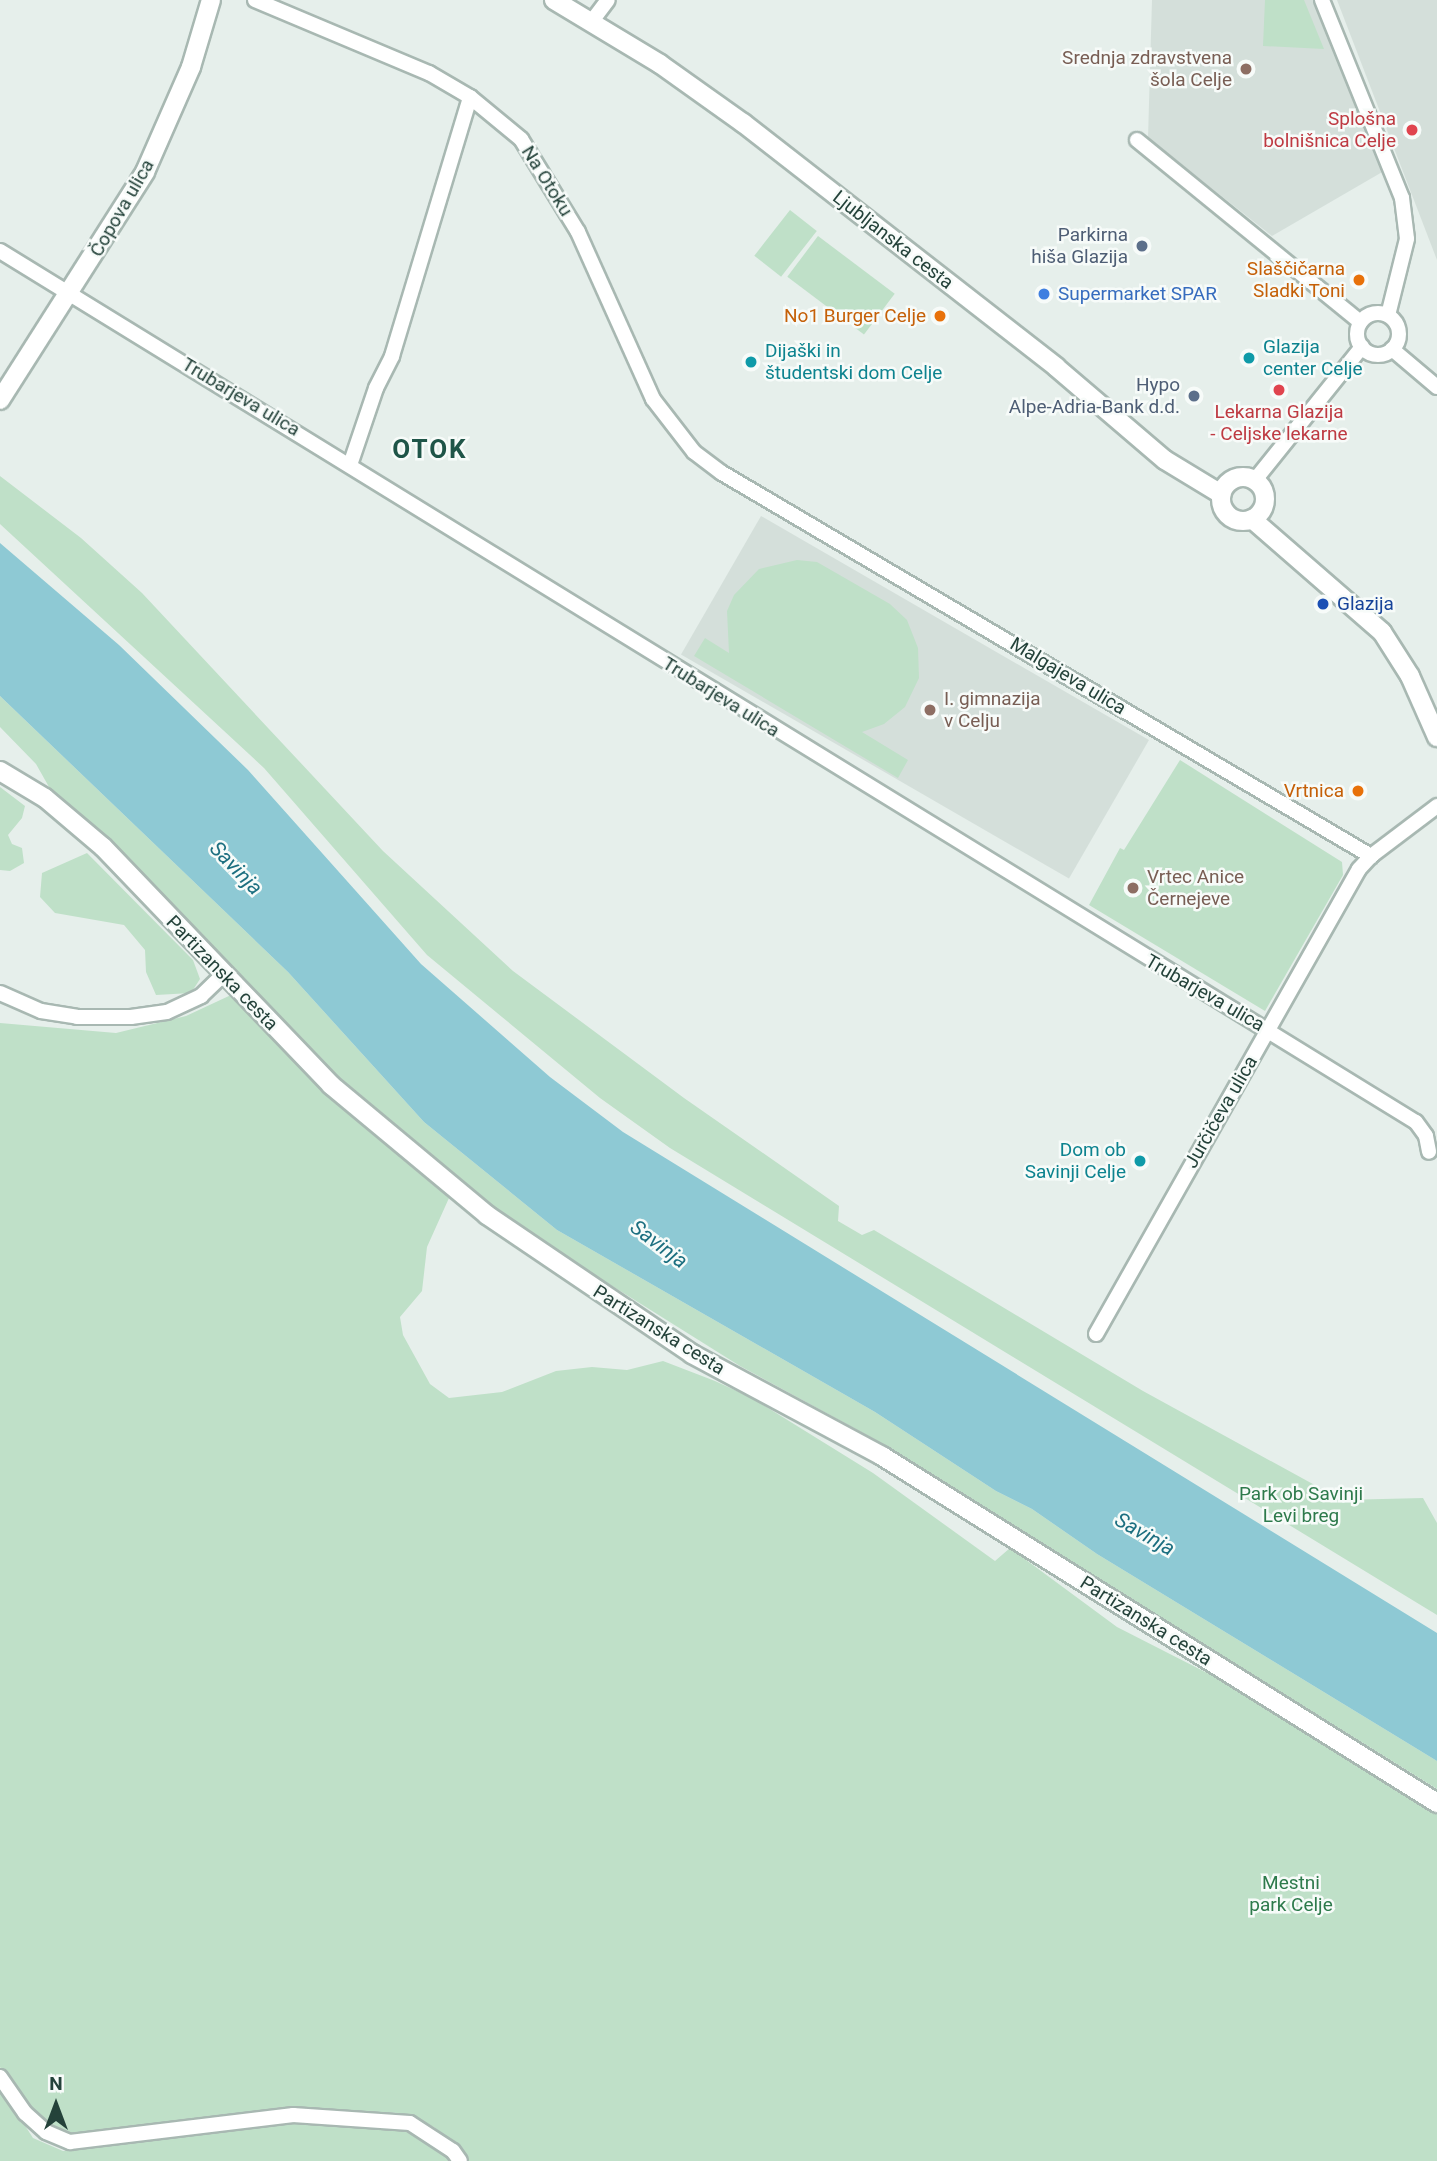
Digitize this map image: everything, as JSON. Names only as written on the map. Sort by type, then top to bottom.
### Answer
[{"type":"street","name":"Čopova ulica","points":[[0,400],[70,294],[145,172],[191,67],[211,0]]},
{"type":"street","name":"Na Otoku","points":[[255,0],[429,73],[470,97],[521,139],[551,182],[653,400],[694,452]]},
{"type":"street","name":"Ljubljanska cesta","points":[[554,0],[592,21],[743,123],[1056,367],[1165,460],[1221,494],[1229,516],[1252,519],[1382,632],[1437,737]]},
{"type":"street","points":[[592,21],[608,0]]},
{"type":"street","points":[[1322,0],[1402,198],[1407,239],[1388,315]]},
{"type":"street","points":[[350,465],[376,388],[393,356],[470,97]]},
{"type":"street","points":[[1137,140],[1360,322]]},
{"type":"street","name":"Trubarjeva ulica","points":[[0,251],[870,789],[1416,1122],[1426,1136],[1430,1152]]},
{"type":"street","points":[[1376,313],[1388,315],[1399,331],[1392,349],[1380,355],[1362,347],[1357,335],[1360,322],[1376,313]]},
{"type":"street","points":[[1255,480],[1362,347]]},
{"type":"street","points":[[1392,349],[1437,387]]},
{"type":"street","name":"Malgajeva ulica","points":[[694,452],[1371,856]]},
{"type":"street","points":[[1221,494],[1234,478],[1255,480]]},
{"type":"street","points":[[1252,519],[1265,500],[1255,480]]},
{"type":"street","points":[[1421,702],[1437,714]]},
{"type":"street","name":"Partizanska cesta","points":[[0,771],[45,798],[103,847],[222,976],[331,1085],[487,1215],[565,1271],[692,1354],[882,1456],[1437,1803]]},
{"type":"street","points":[[1371,856],[1437,806]]},
{"type":"street","name":"Jurčičeva ulica","points":[[1096,1334],[1359,869],[1371,856]]},
{"type":"street","points":[[0,993],[41,1011],[77,1017],[131,1017],[167,1012],[201,996],[222,976]]},
{"type":"street","points":[[0,2077],[25,2113],[46,2132],[70,2142],[293,2115],[410,2123],[453,2151],[460,2161]]},
{"type":"shaded area","name":"Srednja zdravstvena šola Celje","points":[[1152,0],[1313,0],[1384,171],[1272,236],[1148,138]]},
{"type":"shaded area","name":"Splošna bolnišnica Celje","points":[[1337,0],[1437,0],[1437,260]]},
{"type":"shaded area","name":"I. gimnazija v Celju","points":[[761,516],[1149,740],[1069,879],[681,655]]},
{"type":"green space","points":[[1265,0],[1304,0],[1324,49],[1263,46]]},
{"type":"green space","points":[[790,210],[817,231],[781,277],[754,256]]},
{"type":"green space","points":[[818,236],[895,294],[864,335],[787,277]]},
{"type":"green space","name":"Park ob Savinji Levi breg","points":[[0,476],[81,538],[142,593],[383,851],[513,971],[684,1098],[839,1206],[838,1221],[862,1235],[874,1230],[1143,1391],[1342,1500],[1423,1498],[1437,1523],[1437,1615],[670,1148],[600,1098],[427,955],[264,768],[0,524]]},
{"type":"green space","points":[[797,560],[817,562],[890,604],[907,620],[918,648],[919,678],[905,707],[884,724],[862,732],[908,760],[898,778],[694,656],[705,638],[729,653],[727,611],[734,595],[759,569]]},
{"type":"green space","points":[[0,696],[288,972],[424,1122],[557,1230],[875,1412],[996,1491],[1032,1509],[1097,1554],[1437,1761],[1437,1789],[874,1439],[740,1366],[550,1247],[464,1186],[336,1078],[53,794],[36,764],[0,727]]},
{"type":"green space","points":[[1180,760],[1342,862],[1343,875],[1265,1011],[1089,905],[1120,848],[1124,850]]},
{"type":"green space","points":[[0,787],[25,806],[22,818],[8,835],[12,844],[22,848],[24,863],[10,871],[0,870]]},
{"type":"green space","points":[[87,853],[193,960],[200,979],[191,993],[156,995],[146,972],[145,950],[124,925],[55,913],[40,897],[42,873]]},
{"type":"green space","name":"Mestni park Celje","points":[[231,995],[325,1093],[449,1198],[427,1247],[422,1291],[400,1317],[403,1335],[430,1384],[449,1398],[502,1392],[556,1371],[592,1367],[627,1370],[663,1361],[715,1381],[752,1398],[873,1473],[995,1561],[1010,1548],[1117,1627],[1215,1677],[1437,1814],[1437,2161],[468,2161],[434,2127],[398,2113],[282,2107],[74,2136],[38,2127],[0,2067],[0,1023],[116,1033],[186,1016]]},
{"type":"green space","points":[[0,2087],[33,2138],[63,2151],[279,2119],[402,2127],[433,2141],[453,2161],[0,2161]]},
{"type":"water","name":"Savinja","points":[[0,543],[119,645],[248,770],[421,964],[550,1077],[623,1132],[1437,1633],[1437,1761],[1097,1554],[1032,1509],[996,1491],[875,1412],[557,1230],[424,1122],[288,972],[0,696]]},
{"type":"place","name":"Srednja zdravstvena šola Celje","points":[[1246,69]]},
{"type":"place","name":"Splošna bolnišnica Celje","points":[[1412,130]]},
{"type":"place","name":"Parkirna hiša Glazija","points":[[1142,246]]},
{"type":"place","name":"Slaščičarna Sladki Toni","points":[[1359,280]]},
{"type":"place","name":"Supermarket SPAR","points":[[1044,294]]},
{"type":"place","name":"No1 Burger Celje","points":[[940,316]]},
{"type":"place","name":"Glazija center Celje","points":[[1249,358]]},
{"type":"place","name":"Dijaški in študentski dom Celje","points":[[751,362]]},
{"type":"place","name":"Lekarna Glazija - Celjske lekarne","points":[[1279,390]]},
{"type":"place","name":"Hypo Alpe-Adria-Bank d.d.","points":[[1194,396]]},
{"type":"place","name":"Glazija","points":[[1323,604]]},
{"type":"place","name":"I. gimnazija v Celju","points":[[930,710]]},
{"type":"place","name":"Vrtnica","points":[[1358,791]]},
{"type":"place","name":"Vrtec Anice Černejeve","points":[[1133,888]]},
{"type":"place","name":"Dom ob Savinji Celje","points":[[1140,1161]]},
{"type":"district","name":"OTOK","points":[[430,450]]}]
